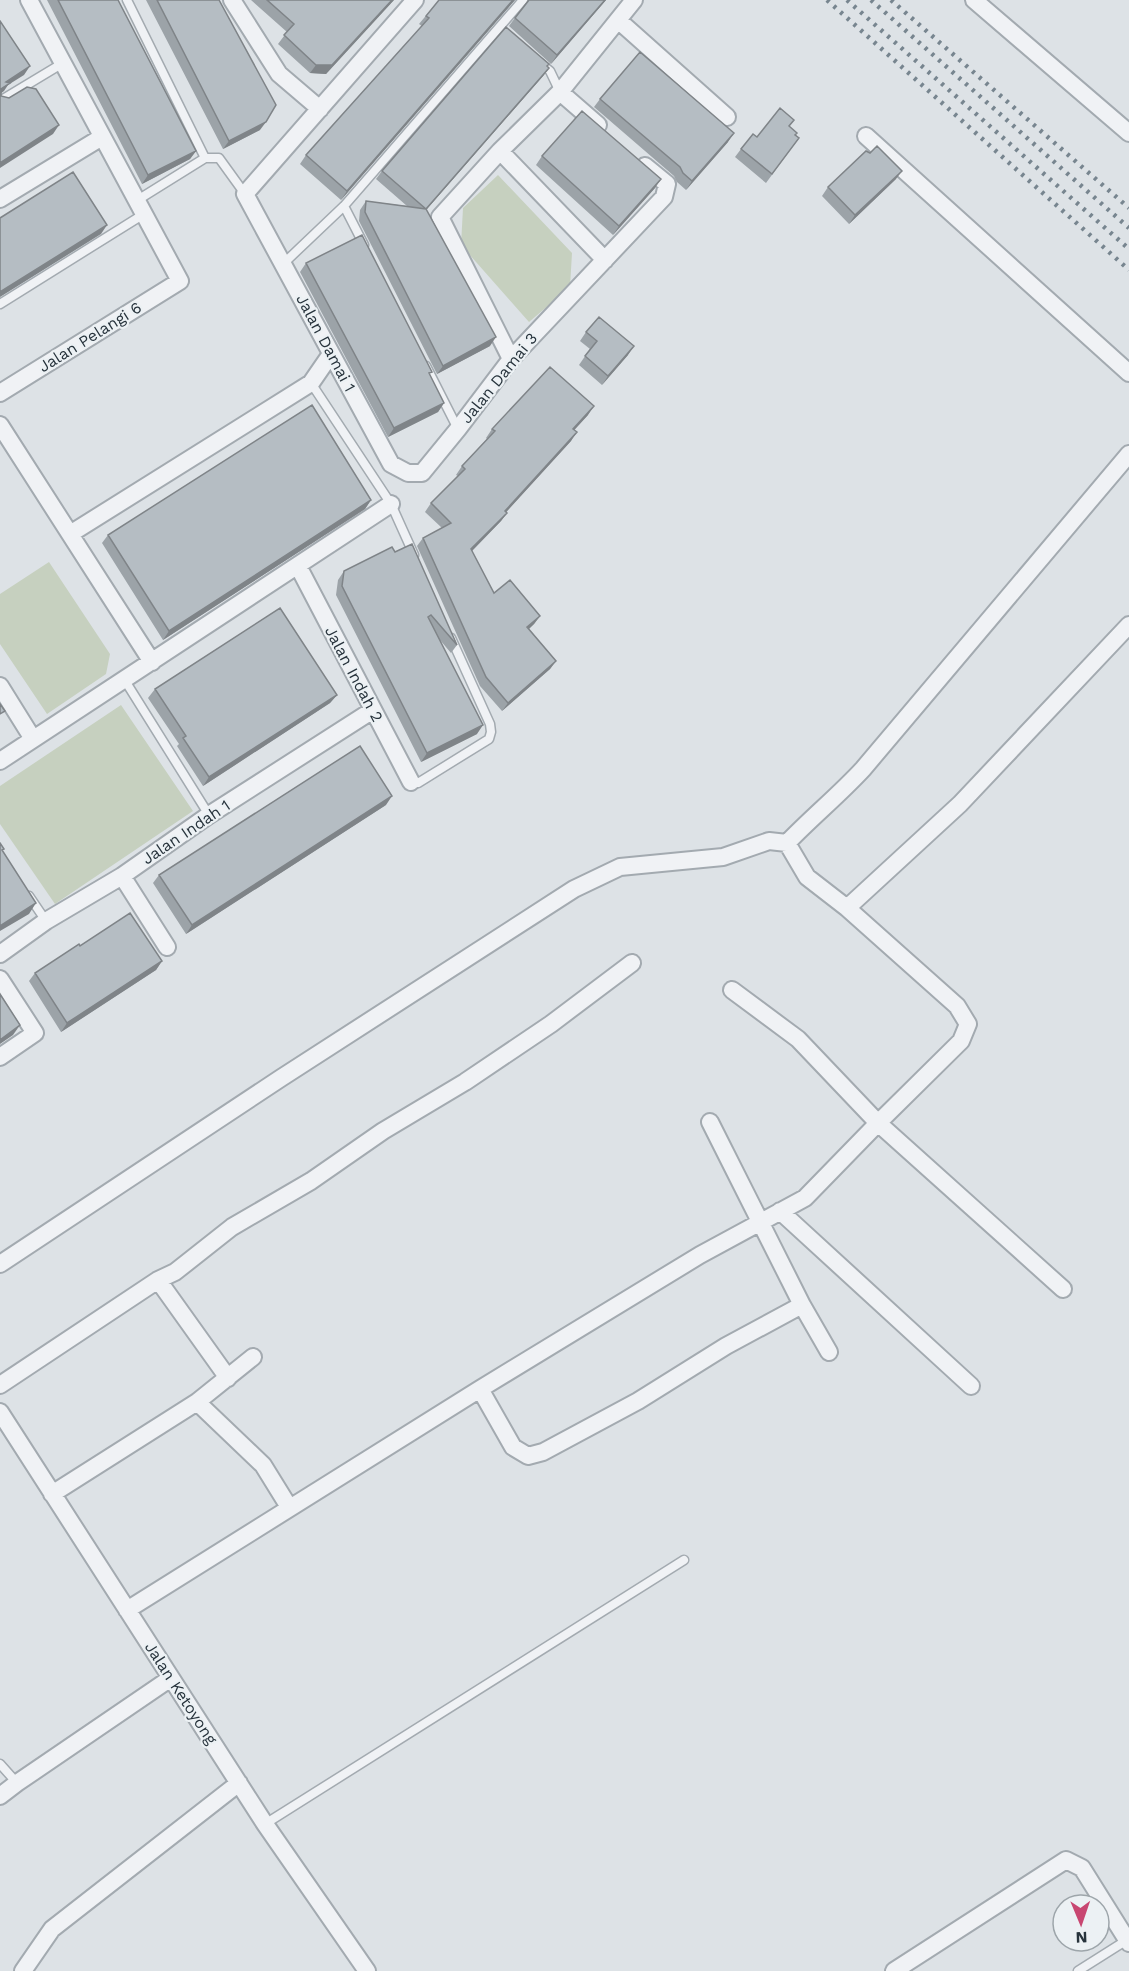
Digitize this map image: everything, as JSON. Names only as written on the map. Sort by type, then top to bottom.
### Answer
[{"type":"street","points":[[29,0],[140,207]]},
{"type":"street","points":[[232,0],[279,74],[320,109]]},
{"type":"street","points":[[245,194],[415,0]]},
{"type":"street","points":[[511,359],[440,217],[560,92],[634,0]]},
{"type":"street","points":[[974,0],[1129,133]]},
{"type":"street","points":[[618,20],[727,117]]},
{"type":"street","points":[[560,92],[613,138]]},
{"type":"street","points":[[867,136],[1129,373]]},
{"type":"street","points":[[0,199],[102,137]]},
{"type":"street","points":[[500,152],[605,260]]},
{"type":"street","name":"Jalan Damai 3","points":[[422,473],[511,359],[664,196],[667,184],[631,154]]},
{"type":"street","name":"Jalan Damai 1","points":[[245,194],[391,464],[408,472],[422,473]]},
{"type":"street","name":"Jalan Pelangi 6","points":[[0,393],[180,281],[140,207]]},
{"type":"street","points":[[70,534],[311,383],[331,354]]},
{"type":"street","points":[[0,425],[152,662]]},
{"type":"street","points":[[787,843],[863,769],[1129,454]]},
{"type":"street","points":[[0,761],[391,504]]},
{"type":"street","name":"Jalan Indah 2","points":[[298,566],[411,782]]},
{"type":"street","points":[[847,908],[960,804],[1129,625]]},
{"type":"street","points":[[0,686],[33,739]]},
{"type":"street","name":"Jalan Indah 1","points":[[0,954],[46,921],[123,876],[209,815],[373,710]]},
{"type":"street","points":[[0,1264],[281,1078],[574,889],[620,867],[723,857],[769,841],[787,843]]},
{"type":"street","points":[[127,1610],[289,1507],[700,1255],[805,1198],[961,1041],[968,1024],[957,1006],[847,908],[807,877],[787,843]]},
{"type":"street","points":[[123,876],[167,947]]},
{"type":"street","points":[[0,1384],[158,1280],[175,1272],[232,1227],[311,1181],[383,1131],[465,1082],[551,1024],[632,963]]},
{"type":"street","points":[[0,979],[35,1033],[0,1057]]},
{"type":"street","points":[[732,990],[798,1039],[878,1123],[1063,1289]]},
{"type":"street","points":[[710,1122],[759,1222],[829,1352]]},
{"type":"street","points":[[780,1211],[971,1386]]},
{"type":"street","points":[[158,1280],[228,1378]]},
{"type":"street","points":[[480,1389],[513,1447],[528,1456],[543,1452],[638,1401],[726,1346],[802,1305]]},
{"type":"street","points":[[52,1494],[196,1402],[253,1358]]},
{"type":"street","points":[[196,1402],[263,1465],[289,1507]]},
{"type":"street","name":"Jalan Ketoyong","points":[[0,1412],[265,1824],[367,1971]]},
{"type":"street","points":[[0,1796],[171,1678]]},
{"type":"street","points":[[22,1971],[52,1929],[239,1783]]},
{"type":"street","points":[[894,1971],[1066,1860],[1082,1868],[1128,1941]]},
{"type":"lane","points":[[127,0],[205,158]]},
{"type":"lane","points":[[283,264],[344,206],[523,0]]},
{"type":"lane","points":[[500,27],[508,34]]},
{"type":"lane","points":[[533,56],[550,71],[560,92]]},
{"type":"lane","points":[[0,101],[63,63]]},
{"type":"lane","points":[[0,304],[140,207],[205,158],[219,158],[245,194]]},
{"type":"lane","points":[[344,206],[366,248]]},
{"type":"lane","points":[[420,355],[458,429]]},
{"type":"lane","points":[[311,383],[391,504],[419,567]]},
{"type":"lane","points":[[411,782],[418,783],[489,739],[491,732],[490,724],[447,630]]},
{"type":"lane","points":[[124,680],[209,815]]},
{"type":"lane","points":[[23,886],[46,921]]},
{"type":"lane","points":[[265,1824],[684,1560]]},
{"type":"lane","points":[[0,1764],[17,1783]]},
{"type":"lane","points":[[1078,1971],[1128,1941]]},
{"type":"green space","points":[[498,175],[572,253],[570,287],[529,322],[461,245],[463,208]]},
{"type":"green space","points":[[49,562],[110,654],[106,674],[47,714],[0,644],[0,594]]},
{"type":"green space","points":[[121,705],[193,811],[55,904],[0,824],[0,786]]},
{"type":"building","points":[[58,0],[118,0],[196,151],[148,175]]},
{"type":"building","points":[[157,0],[219,0],[276,105],[266,122],[229,141]]},
{"type":"building","points":[[267,0],[392,0],[332,65],[316,65],[284,35],[294,24]]},
{"type":"building","points":[[439,0],[513,0],[347,191],[306,155],[429,18],[426,16]]},
{"type":"building","points":[[529,0],[605,0],[557,55],[515,18]]},
{"type":"building","points":[[0,21],[30,66],[6,82],[10,83],[1,89],[1,96],[9,98],[27,87],[36,89],[59,125],[0,163]]},
{"type":"building","points":[[506,27],[549,64],[547,66],[549,68],[426,209],[382,171]]},
{"type":"building","points":[[640,52],[734,133],[692,181],[680,167],[600,99]]},
{"type":"building","points":[[780,108],[794,120],[789,126],[799,138],[772,174],[741,149],[753,134],[757,137]]},
{"type":"building","points":[[582,111],[661,179],[619,226],[542,156]]},
{"type":"building","points":[[877,146],[902,171],[855,215],[828,187],[866,151],[870,153]]},
{"type":"building","points":[[73,172],[107,225],[0,292],[0,218]]},
{"type":"building","points":[[366,201],[426,209],[496,337],[443,366],[365,212]]},
{"type":"building","points":[[362,235],[432,372],[429,373],[444,403],[394,428],[306,263]]},
{"type":"building","points":[[599,317],[634,346],[608,376],[585,356],[597,341],[586,332]]},
{"type":"building","points":[[550,367],[594,406],[573,429],[577,432],[505,511],[507,513],[471,549],[494,593],[510,580],[540,616],[527,627],[556,661],[508,703],[486,677],[423,538],[451,523],[431,503],[465,469],[462,466],[495,431],[492,429]]},
{"type":"building","points":[[312,405],[371,500],[169,631],[108,535]]},
{"type":"building","points":[[412,544],[457,645],[431,615],[428,617],[483,725],[427,753],[342,586],[344,571],[392,547],[395,552]]},
{"type":"building","points":[[280,608],[337,695],[209,777],[183,738],[186,736],[155,689]]},
{"type":"building","points":[[0,704],[5,711],[0,714]]},
{"type":"building","points":[[360,746],[392,796],[192,925],[159,875]]},
{"type":"building","points":[[0,843],[4,849],[2,850],[36,903],[0,926]]},
{"type":"building","points":[[130,913],[162,961],[67,1023],[35,973]]},
{"type":"building","points":[[0,994],[20,1025],[0,1040]]},
{"type":"railway","points":[[827,0],[1129,270]]},
{"type":"railway","points":[[847,0],[1129,249]]},
{"type":"railway","points":[[871,0],[1129,228]]},
{"type":"railway","points":[[891,0],[1129,208]]}]
